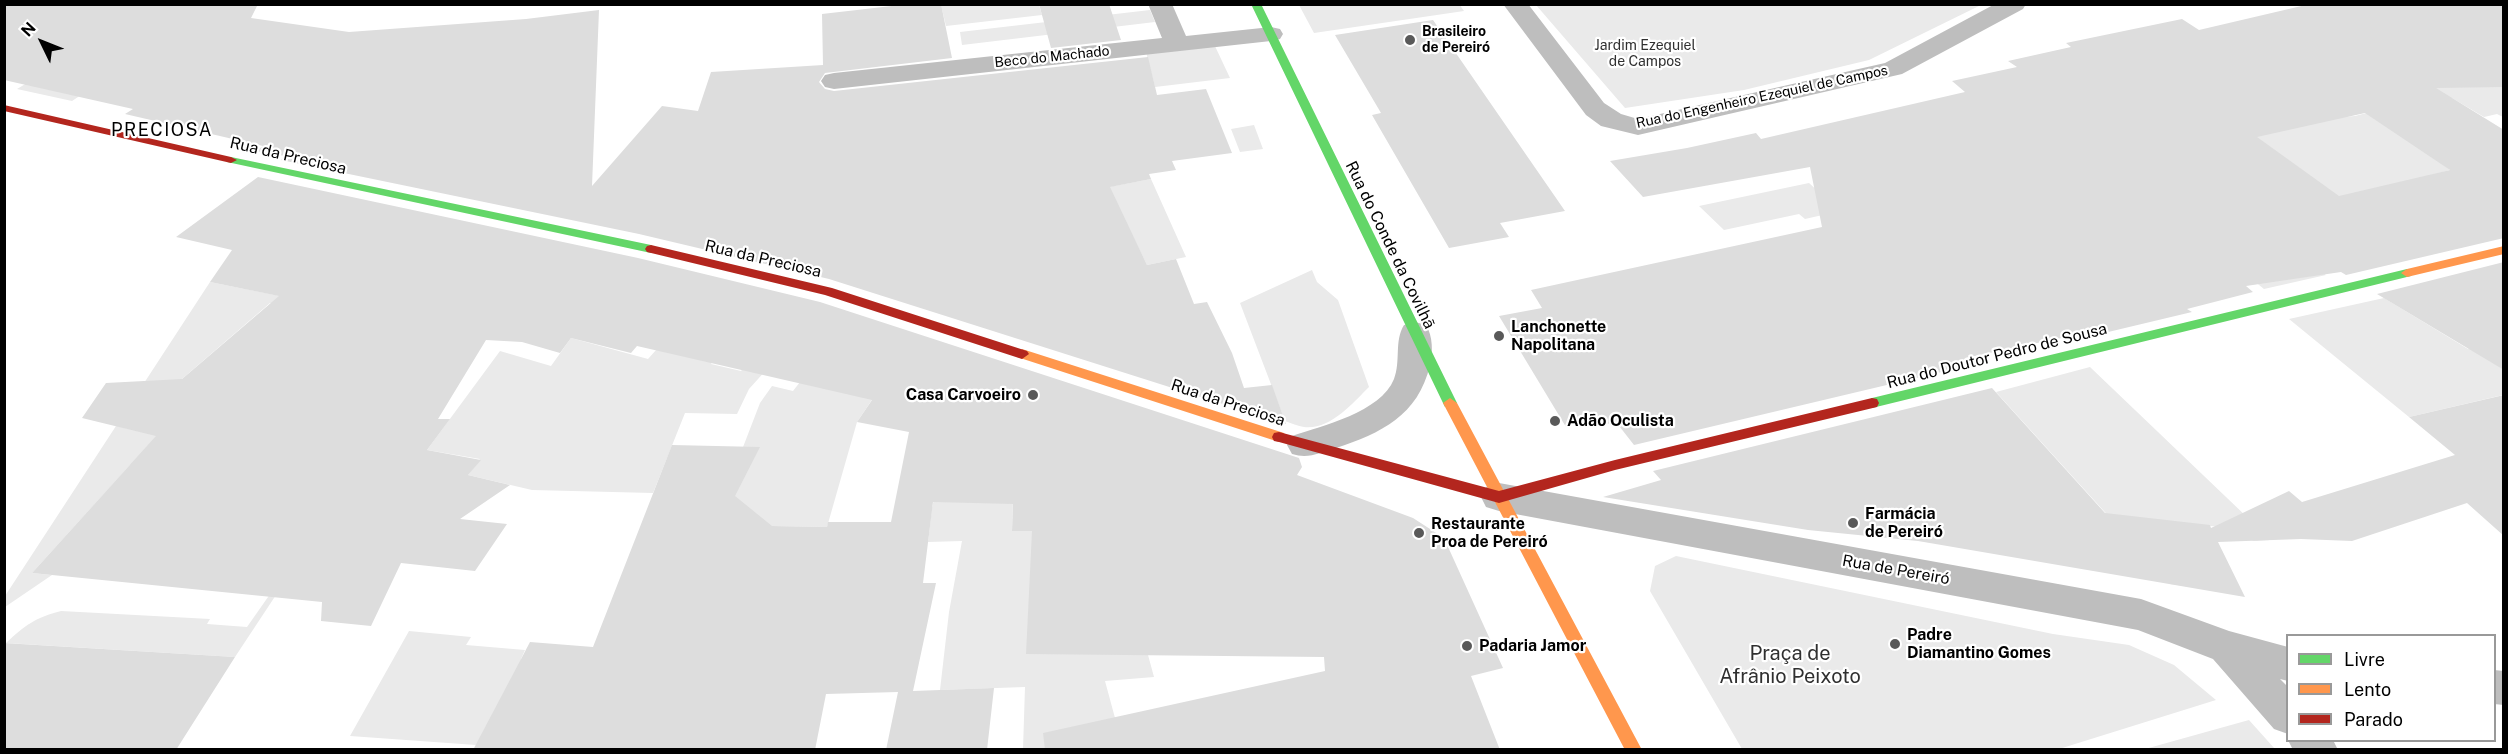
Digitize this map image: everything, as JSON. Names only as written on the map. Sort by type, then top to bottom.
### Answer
[{"type":"street","points":[[1161,4],[1177,44]]},
{"type":"street","name":"Rua do Conde da Covilhã","points":[[1256,4],[1415,333],[1499,497],[1568,621],[1634,750]]},
{"type":"street","name":"Rua do Engenheiro Ezequiel de Campos","points":[[1515,4],[1595,109],[1611,120],[1638,127],[1893,69],[2014,4]]},
{"type":"street","name":"Beco do Machado","points":[[834,81],[1271,34]]},
{"type":"street","name":"Rua da Preciosa","points":[[4,108],[341,185],[638,246],[828,291],[1304,445],[1499,497]]},
{"type":"street","name":"Rua do Doutor Pedro de Sousa","points":[[1499,497],[1615,465],[2504,250]]},
{"type":"street","points":[[1304,445],[1354,429],[1385,414],[1404,392],[1415,367],[1417,349],[1415,333]]},
{"type":"street","name":"Rua de Pereiró","points":[[1499,497],[2142,615],[2226,647],[2286,663]]},
{"type":"street","points":[[2226,647],[2286,714]]},
{"type":"green space","points":[[1459,4],[1464,11],[1314,33],[1299,5]]},
{"type":"green space","points":[[941,5],[1039,5],[1042,15],[946,26]]},
{"type":"green space","name":"Jardim Ezequiel de Campos","points":[[1536,5],[1981,5],[1869,60],[1744,90],[1625,108]]},
{"type":"green space","points":[[1150,10],[1155,22],[962,45],[960,32]]},
{"type":"green space","points":[[1214,44],[1230,78],[1155,87],[1146,52]]},
{"type":"green space","points":[[32,80],[87,91],[72,101],[17,89]]},
{"type":"green space","points":[[2429,87],[2503,87],[2503,117],[2497,114],[2484,117],[2452,98],[2446,99]]},
{"type":"green space","points":[[2378,110],[2450,170],[2258,221],[2326,275],[2264,289],[2192,231],[2240,125],[2355,116]]},
{"type":"green space","points":[[1254,125],[1263,149],[1240,152],[1231,129]]},
{"type":"green space","points":[[1151,179],[1186,257],[1147,265],[1108,187]]},
{"type":"green space","points":[[1809,183],[1840,211],[1805,219],[1799,214],[1724,230],[1699,206]]},
{"type":"green space","points":[[1312,270],[1317,282],[1338,300],[1369,387],[1332,420],[1314,427],[1304,427],[1285,421],[1240,303]]},
{"type":"green space","points":[[210,282],[411,322],[270,303],[125,428],[352,480],[235,657],[6,643],[31,623],[61,611],[210,619],[207,624],[247,627],[350,480],[130,465],[32,573],[52,575],[5,607],[5,596]]},
{"type":"green space","points":[[2384,298],[2468,349],[2484,339],[2503,351],[2503,395],[2409,417],[2289,319]]},
{"type":"green space","points":[[673,331],[725,344],[711,364],[741,371],[758,352],[777,358],[749,389],[737,414],[685,413],[653,493],[532,490],[468,475],[480,459],[427,450],[500,351],[551,366],[571,338],[648,359]]},
{"type":"green space","points":[[912,340],[857,422],[827,527],[713,525],[760,403],[772,386],[793,391],[800,382]]},
{"type":"green space","points":[[2090,367],[2271,540],[2254,541],[2219,527],[2171,521],[2206,589],[2170,584],[1996,392]]},
{"type":"green space","points":[[1014,470],[1012,531],[1031,531],[1033,496],[1148,655],[1154,677],[1105,681],[1115,718],[1059,749],[1023,749],[1025,687],[940,690],[949,612],[962,541],[928,542],[932,508],[940,472]]},
{"type":"green space","name":"Praça de Afrânio Peixoto","points":[[1676,556],[2053,634],[2129,645],[2174,665],[2216,700],[2059,749],[1742,749],[1650,591],[1655,566]]},
{"type":"green space","points":[[409,631],[471,637],[466,645],[525,650],[521,659],[566,661],[476,745],[350,736]]},
{"type":"green space","points":[[2249,720],[2275,749],[2145,749]]},
{"type":"building","points":[[4,4],[258,4],[251,18],[349,32],[526,19],[599,10],[592,186],[662,106],[698,111],[711,72],[823,65],[822,14],[909,4],[941,4],[952,58],[825,73],[819,82],[825,89],[834,91],[1148,57],[1157,95],[1206,89],[1232,153],[1172,161],[1176,170],[1149,174],[1151,179],[1110,187],[1147,265],[1176,259],[1194,304],[1207,302],[1232,353],[1244,388],[1272,385],[1286,424],[829,279],[639,234],[281,160],[285,156],[256,151],[263,146],[125,114],[133,109],[4,80]]},
{"type":"building","points":[[1039,4],[1109,4],[1121,40],[1051,48]]},
{"type":"building","points":[[2310,4],[2504,6],[2504,87],[2436,88],[2504,130],[2504,238],[2346,275],[2341,272],[2246,286],[2253,292],[2187,309],[2192,312],[2104,333],[2100,330],[1965,358],[1971,365],[1634,445],[1616,422],[1593,427],[1587,420],[1566,427],[1499,316],[1542,308],[1531,290],[1822,227],[1810,167],[1643,197],[1610,161],[1756,133],[1761,139],[1965,92],[1952,81],[2017,67],[2008,61],[2071,47],[2066,43],[2182,19],[2199,30]],"holes":[[[2365,113],[2450,170],[2339,196],[2257,137]]]},
{"type":"building","points":[[1433,20],[1565,211],[1500,223],[1509,237],[1449,248],[1372,115],[1381,113],[1335,35]]},
{"type":"building","points":[[258,177],[638,258],[820,302],[1299,458],[1302,467],[1297,475],[1413,518],[1444,538],[1503,668],[1471,676],[1500,750],[1045,750],[1043,733],[1325,671],[1324,657],[1026,654],[1032,531],[1012,531],[1013,504],[933,502],[923,583],[936,583],[913,691],[994,688],[987,750],[886,750],[898,692],[826,694],[815,750],[473,750],[530,642],[593,647],[672,445],[760,447],[735,496],[772,526],[827,527],[828,522],[891,522],[909,432],[857,422],[872,400],[637,346],[631,353],[571,338],[560,353],[522,342],[486,340],[438,419],[450,419],[427,450],[481,460],[468,475],[510,485],[460,519],[507,524],[475,571],[401,563],[371,626],[321,621],[322,602],[32,573],[156,436],[82,418],[106,383],[182,379],[279,296],[210,282],[232,250],[176,237]]},
{"type":"building","points":[[2504,262],[2504,370],[2377,294]]},
{"type":"building","points":[[1992,388],[2105,513],[2210,525],[2211,528],[2289,491],[2302,502],[2455,455],[2409,417],[2504,395],[2504,536],[2467,503],[2352,541],[2301,539],[2218,542],[2245,597],[1918,541],[1808,530],[1603,497],[1661,480],[1653,471]]},
{"type":"building","points":[[4,643],[235,657],[176,750],[4,750]]},
{"type":"traffic: fast","points":[[1256,4],[1450,403]]},
{"type":"traffic: fast","points":[[231,160],[651,249]]},
{"type":"traffic: fast","points":[[1872,403],[2407,273]]},
{"type":"traffic: slow","points":[[2407,273],[2504,250]]},
{"type":"traffic: slow","points":[[1022,354],[1279,437]]},
{"type":"traffic: slow","points":[[1450,403],[1634,750]]},
{"type":"traffic: jam","points":[[4,108],[231,160]]},
{"type":"traffic: jam","points":[[651,249],[828,291],[1022,354]]},
{"type":"traffic: jam","points":[[1499,497],[1615,465],[1872,403]]},
{"type":"traffic: jam","points":[[1279,437],[1499,497]]},
{"type":"place","name":"Brasileiro de Pereiró","points":[[1410,40]]},
{"type":"place","name":"Lanchonette Napolitana","points":[[1499,336]]},
{"type":"place","name":"Casa Carvoeiro","points":[[1033,395]]},
{"type":"place","name":"Adão Oculista","points":[[1555,421]]},
{"type":"place","name":"Farmácia de Pereiró","points":[[1853,523]]},
{"type":"place","name":"Restaurante Proa de Pereiró","points":[[1419,533]]},
{"type":"place","name":"Padre Diamantino Gomes","points":[[1895,644]]},
{"type":"place","name":"Padaria Jamor","points":[[1467,646]]},
{"type":"district","name":"PRECIOSA","points":[[162,130]]}]
